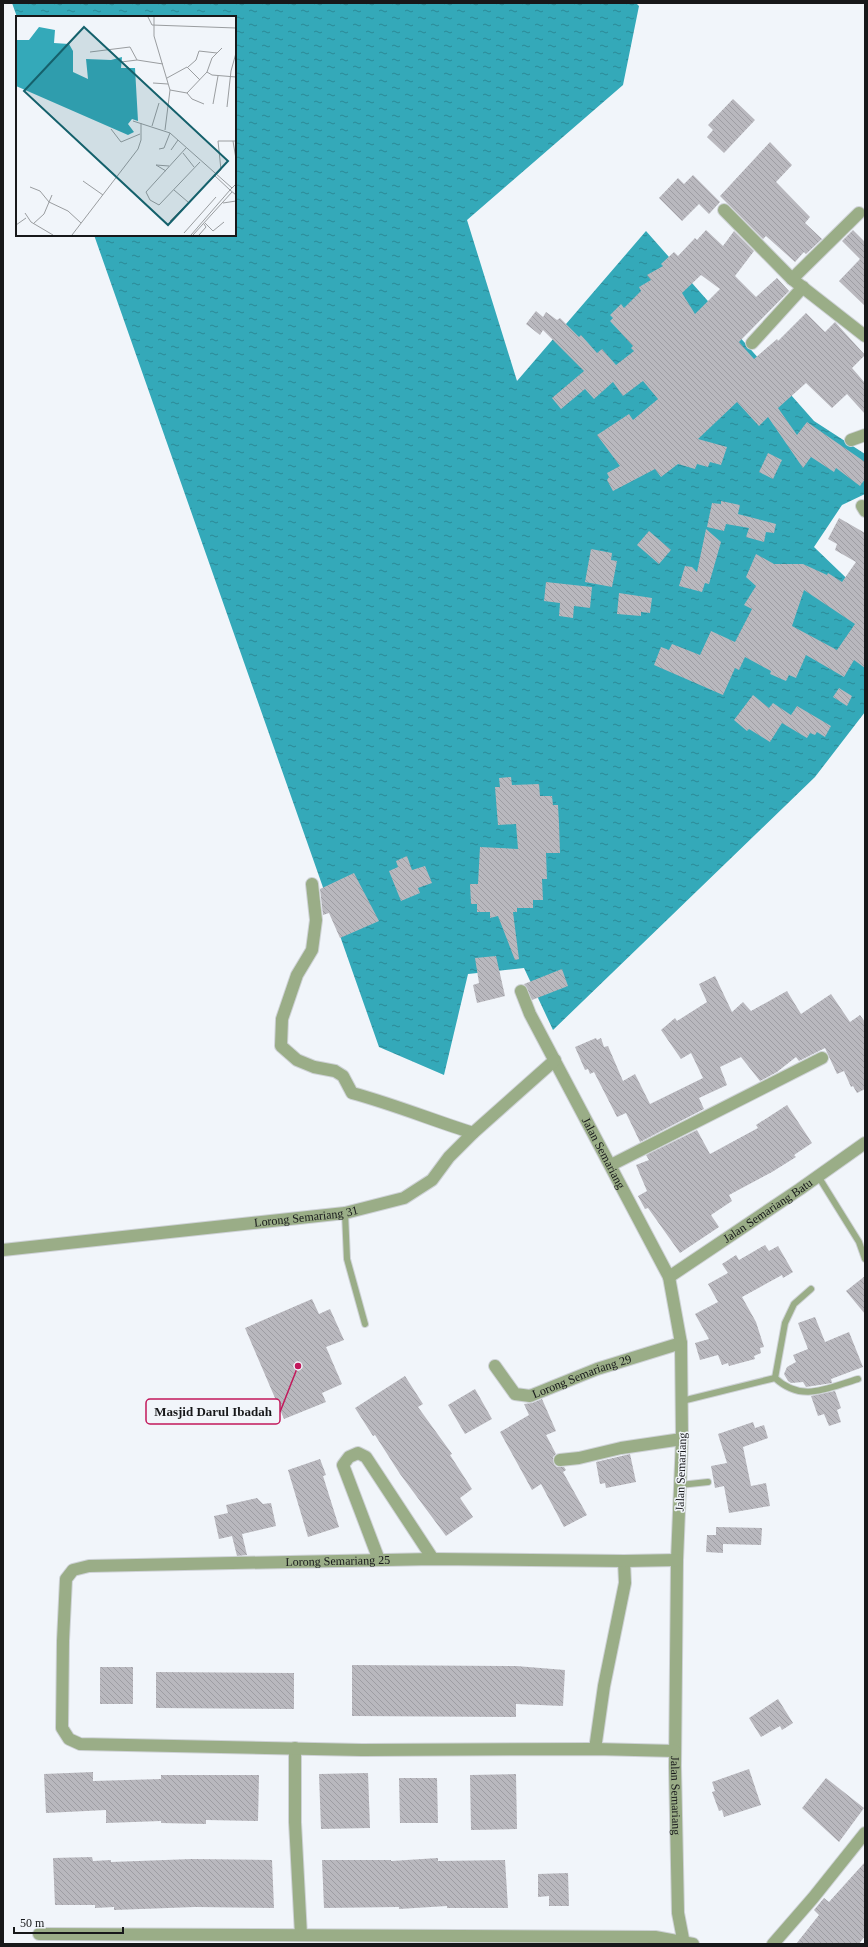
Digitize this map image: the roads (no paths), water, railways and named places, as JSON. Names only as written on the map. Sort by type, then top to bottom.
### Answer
[{"type":"street","points":[[724,210],[792,279],[865,336]]},
{"type":"street","points":[[792,279],[859,213]]},
{"type":"street","points":[[752,343],[803,287]]},
{"type":"street","points":[[852,440],[865,435]]},
{"type":"street","points":[[312,884],[316,920],[312,950],[298,975],[282,1019],[281,1046],[297,1060],[314,1067],[335,1070],[343,1076],[352,1093],[385,1102],[429,1120],[472,1133]]},
{"type":"street","name":"Jalan Semariang","points":[[521,991],[530,1014],[669,1277],[681,1342],[682,1439],[678,1560],[675,1751],[678,1913]]},
{"type":"street","points":[[611,1165],[822,1058]]},
{"type":"street","name":"Lorong Semariang 31","points":[[3,1250],[345,1213],[404,1198],[432,1180],[449,1157],[472,1133],[555,1060]]},
{"type":"street","name":"Jalan Semariang Batu","points":[[669,1277],[865,1143]]},
{"type":"street","name":"Lorong Semariang 29","points":[[495,1366],[515,1394],[530,1396],[597,1369],[681,1342]]},
{"type":"street","points":[[560,1460],[579,1458],[621,1448],[682,1439]]},
{"type":"street","points":[[379,1560],[343,1465],[349,1456],[358,1453],[366,1456],[433,1559]]},
{"type":"street","name":"Lorong Semariang 25","points":[[675,1751],[595,1749],[295,1748],[80,1744],[69,1738],[62,1728],[63,1641],[66,1579],[73,1570],[89,1566],[433,1559],[624,1561],[678,1560]]},
{"type":"street","points":[[595,1749],[604,1686],[625,1583],[624,1561]]},
{"type":"street","points":[[295,1748],[295,1822],[301,1935]]},
{"type":"street","points":[[773,1944],[813,1898],[865,1833]]},
{"type":"street","points":[[39,1934],[655,1937],[670,1942],[687,1943],[678,1913]]},
{"type":"street","points":[[670,1942],[678,1913]]},
{"type":"lane","points":[[818,1176],[859,1242],[865,1259]]},
{"type":"lane","points":[[345,1213],[346,1259],[365,1324]]},
{"type":"lane","points":[[775,1378],[785,1323],[794,1304],[811,1289]]},
{"type":"lane","points":[[775,1378],[780,1382],[803,1392],[812,1393],[858,1379]]},
{"type":"lane","points":[[682,1401],[775,1378]]},
{"type":"lane","points":[[680,1485],[708,1482]]},
{"type":"water","points":[[12,3],[636,3],[639,6],[623,85],[467,220],[517,381],[646,231],[814,421],[865,454],[865,494],[842,505],[814,547],[865,596],[865,712],[815,777],[553,1030],[524,968],[468,974],[444,1075],[379,1047],[94,236],[236,236],[236,16],[17,16]]},
{"type":"place","name":"Masjid Darul Ibadah","points":[[298,1366]]}]
